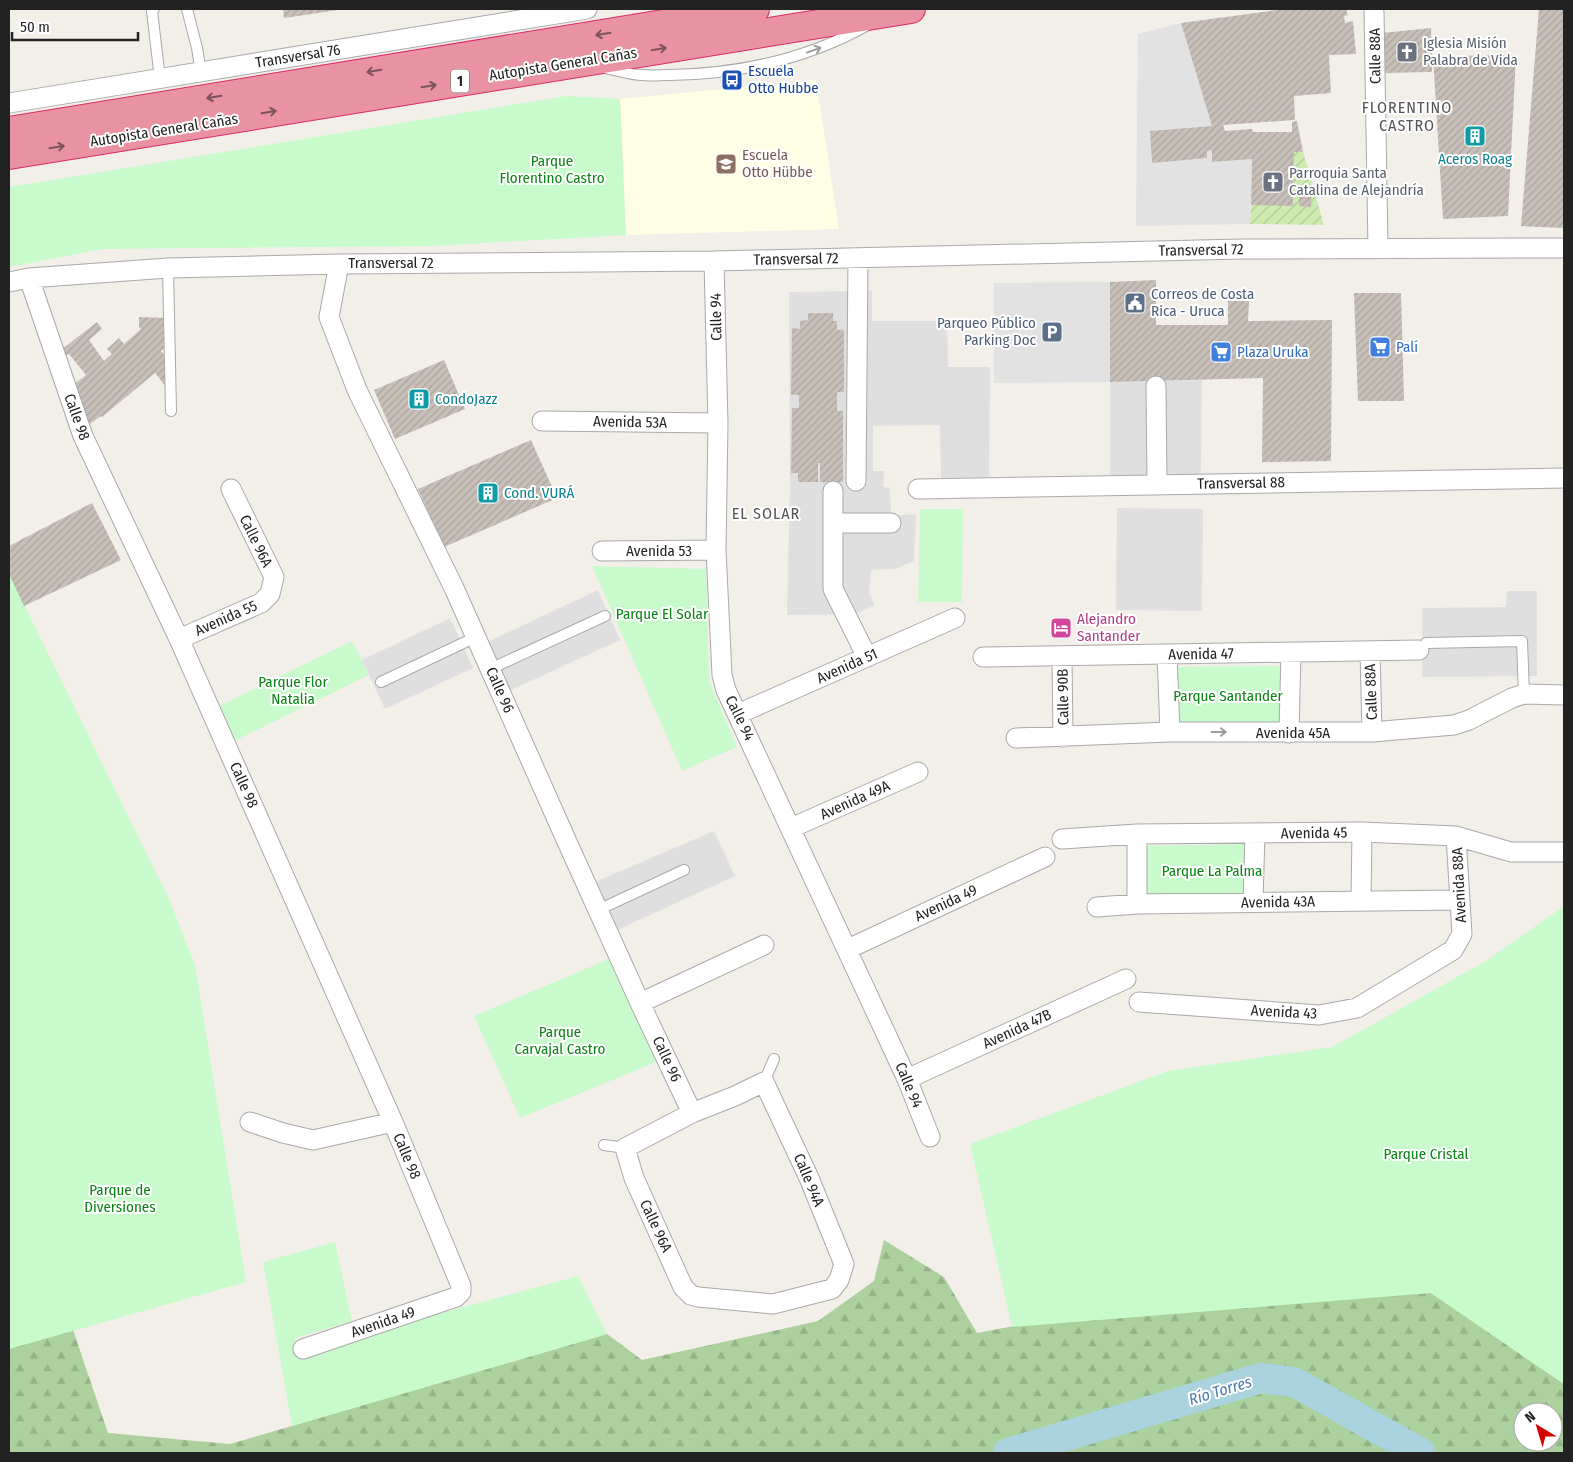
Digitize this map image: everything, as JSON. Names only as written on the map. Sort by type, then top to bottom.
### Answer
[{"type":"highway","name":"Autopista General Cañas","points":[[9,131],[755,9]]},
{"type":"highway","name":"Autopista General Cañas","points":[[9,155],[902,10]]},
{"type":"street","name":"Transversal 76","points":[[9,103],[587,9]]},
{"type":"street","name":"Calle 88A","points":[[1374,12],[1378,249]]},
{"type":"street","name":"Transversal 72","points":[[9,282],[29,278],[168,268],[339,264],[714,261],[1210,250],[1564,248]]},
{"type":"street","points":[[856,480],[858,258]]},
{"type":"street","name":"Calle 94","points":[[714,261],[718,423],[716,550],[722,675],[726,690],[907,1078],[930,1137]]},
{"type":"street","name":"Calle 96","points":[[339,264],[329,317],[357,390],[454,588],[640,1003],[692,1113]]},
{"type":"street","name":"Calle 98","points":[[29,278],[83,436],[179,639],[393,1122],[461,1286],[461,1292]]},
{"type":"street","points":[[1156,386],[1157,485]]},
{"type":"street","name":"Avenida 53A","points":[[542,421],[718,423]]},
{"type":"street","name":"Transversal 88","points":[[918,489],[1564,478]]},
{"type":"street","name":"Calle 96A","points":[[231,488],[274,578],[270,594]]},
{"type":"street","points":[[833,491],[833,590],[867,657]]},
{"type":"street","points":[[833,523],[891,523]]},
{"type":"street","name":"Avenida 53","points":[[602,551],[716,550]]},
{"type":"street","name":"Avenida 55","points":[[179,639],[261,603],[270,594]]},
{"type":"street","name":"Avenida 51","points":[[738,714],[955,618]]},
{"type":"street","name":"Avenida 47","points":[[983,657],[1370,651],[1422,647]]},
{"type":"street","name":"Calle 88A","points":[[1370,651],[1372,732]]},
{"type":"street","points":[[1289,733],[1291,652]]},
{"type":"street","points":[[1167,654],[1170,732]]},
{"type":"street","name":"Calle 90B","points":[[1062,656],[1064,737]]},
{"type":"street","name":"Avenida 45A","points":[[1016,738],[1170,732],[1372,732],[1454,725],[1469,720],[1512,698],[1524,694],[1564,695]]},
{"type":"street","name":"Avenida 49A","points":[[791,828],[918,772]]},
{"type":"street","points":[[1361,900],[1362,832]]},
{"type":"street","name":"Avenida 45","points":[[1062,839],[1137,834],[1362,832],[1456,836],[1512,852],[1564,852]]},
{"type":"street","points":[[1253,902],[1255,833]]},
{"type":"street","points":[[1137,834],[1137,904]]},
{"type":"street","name":"Avenida 88A","points":[[1456,836],[1462,934]]},
{"type":"street","name":"Avenida 49","points":[[848,949],[1045,857]]},
{"type":"street","name":"Avenida 43A","points":[[1097,907],[1137,904],[1460,900]]},
{"type":"street","name":"Avenida 43","points":[[1139,1002],[1319,1015],[1357,1008],[1453,950],[1462,934]]},
{"type":"street","points":[[640,1003],[764,945]]},
{"type":"street","name":"Avenida 47B","points":[[907,1078],[1126,979]]},
{"type":"street","points":[[625,1148],[692,1113],[764,1082]]},
{"type":"street","name":"Calle 94A","points":[[698,1297],[773,1304],[832,1290],[839,1280],[844,1264],[808,1178],[764,1082]]},
{"type":"street","points":[[250,1122],[283,1133],[313,1140],[393,1122]]},
{"type":"street","name":"Calle 96A","points":[[625,1148],[634,1178],[684,1287],[691,1295],[698,1297]]},
{"type":"street","name":"Avenida 49","points":[[303,1349],[456,1297],[461,1292]]},
{"type":"lane","points":[[154,9],[152,11],[160,78]]},
{"type":"lane","points":[[186,9],[197,48],[201,72]]},
{"type":"lane","points":[[168,268],[171,411]]},
{"type":"lane","points":[[490,669],[605,616]]},
{"type":"lane","points":[[380,682],[476,637]]},
{"type":"lane","points":[[1422,647],[1522,641],[1524,694]]},
{"type":"lane","points":[[598,910],[684,870]]},
{"type":"lane","points":[[764,1082],[774,1059]]},
{"type":"lane","points":[[604,1145],[625,1148]]},
{"type":"shaded area","points":[[1181,23],[1212,126],[1150,131],[1152,162],[1206,158],[1207,151],[1212,150],[1212,162],[1252,159],[1250,224],[1136,226],[1138,34]]},
{"type":"shaded area","name":"Escuela Otto Hübbe","points":[[816,80],[839,229],[626,235],[620,99]]},
{"type":"shaded area","name":"Parqueo Público Parking Doc","points":[[1110,282],[1110,382],[994,383],[994,283]]},
{"type":"shaded area","points":[[872,291],[872,321],[947,321],[948,367],[990,367],[989,477],[941,478],[940,425],[873,426],[873,471],[884,471],[883,487],[890,488],[891,516],[916,514],[914,561],[895,569],[871,570],[869,594],[875,605],[855,614],[787,615],[790,484],[789,292]]},
{"type":"shaded area","points":[[1202,380],[1201,475],[1110,475],[1110,382]]},
{"type":"shaded area","points":[[1117,508],[1203,509],[1202,611],[1116,610]]},
{"type":"shaded area","points":[[598,590],[620,640],[507,692],[485,643]]},
{"type":"shaded area","points":[[1507,591],[1537,591],[1537,676],[1422,677],[1422,608],[1506,607]]},
{"type":"shaded area","points":[[450,618],[473,668],[385,709],[362,660]]},
{"type":"shaded area","points":[[714,831],[735,876],[615,931],[595,882]]},
{"type":"green space","name":"Parque Florentino Castro","points":[[567,96],[620,99],[626,235],[431,246],[103,249],[9,267],[9,187]]},
{"type":"green space","points":[[1294,152],[1303,152],[1324,225],[1250,224],[1251,205],[1293,205]]},
{"type":"green space","points":[[920,509],[963,509],[962,602],[918,602]]},
{"type":"green space","name":"Parque El Solar","points":[[592,566],[706,569],[709,681],[737,747],[682,771]]},
{"type":"green space","name":"Parque de Diversiones","points":[[9,574],[170,901],[195,965],[246,1282],[9,1349]]},
{"type":"green space","name":"Parque Flor Natalia","points":[[352,641],[369,675],[234,741],[217,707]]},
{"type":"green space","name":"Parque Santander","points":[[1282,666],[1282,725],[1175,727],[1174,667]]},
{"type":"green space","name":"Parque La Palma","points":[[1245,844],[1245,896],[1141,899],[1143,846]]},
{"type":"green space","name":"Parque Cristal","points":[[1564,906],[1564,1384],[1431,1293],[1012,1327],[970,1144],[1168,1071],[1332,1047],[1486,961]]},
{"type":"green space","name":"Parque Carvajal Castro","points":[[609,959],[656,1062],[520,1118],[474,1016]]},
{"type":"green space","points":[[12,1150],[108,1433],[230,1444],[607,1334],[642,1360],[818,1321],[874,1281],[884,1240],[944,1277],[977,1333],[1163,1298],[1431,1293],[1564,1384],[1564,1453],[9,1453],[9,1160]]},
{"type":"green space","points":[[335,1242],[352,1321],[295,1338],[297,1352],[578,1276],[607,1334],[292,1426],[263,1262]]},
{"type":"building","points":[[283,9],[338,9],[338,10],[284,18]]},
{"type":"building","points":[[1285,9],[1346,9],[1348,15],[1344,16],[1345,23],[1353,21],[1356,54],[1329,55],[1331,93],[1294,96],[1295,120],[1223,125],[1225,131],[1252,129],[1253,132],[1292,132],[1292,122],[1297,121],[1303,152],[1294,152],[1293,206],[1251,205],[1252,159],[1212,162],[1212,150],[1207,151],[1207,158],[1152,163],[1150,131],[1212,126],[1181,23]]},
{"type":"building","points":[[1539,9],[1564,9],[1564,228],[1521,226]]},
{"type":"building","name":"Iglesia Misión Palabra de Vida","points":[[1431,28],[1432,72],[1382,73],[1382,33]]},
{"type":"building","name":"Aceros Roag","points":[[1516,55],[1508,216],[1443,219],[1433,56]]},
{"type":"building","points":[[1299,191],[1312,192],[1311,207],[1299,206]]},
{"type":"building","name":"Plaza Uruka","points":[[1156,280],[1156,325],[1228,325],[1228,301],[1249,301],[1248,321],[1332,320],[1331,461],[1262,462],[1263,378],[1110,382],[1110,282]]},
{"type":"building","name":"Palí","points":[[1354,293],[1401,293],[1404,401],[1358,401]]},
{"type":"building","points":[[808,313],[833,313],[833,321],[837,321],[837,330],[844,330],[844,392],[837,392],[837,411],[843,411],[843,482],[820,482],[820,463],[818,463],[818,482],[798,482],[798,473],[791,473],[792,408],[799,408],[799,395],[791,395],[792,328],[800,329],[800,321],[808,320]]},
{"type":"building","points":[[139,317],[167,318],[168,345],[161,351],[168,359],[167,388],[155,373],[102,417],[87,426],[73,385],[86,375],[69,354],[65,356],[61,350],[97,322],[102,329],[89,340],[104,361],[112,354],[107,349],[119,338],[124,344],[141,329],[139,327]]},
{"type":"building","name":"CondoJazz","points":[[444,360],[465,409],[395,439],[374,390]]},
{"type":"building","name":"Cond. VURÁ","points":[[531,440],[557,498],[444,547],[418,489]]},
{"type":"building","points":[[92,503],[121,560],[24,606],[9,574],[9,546]]},
{"type":"waterway","name":"Río Torres","points":[[1008,1453],[1261,1378],[1294,1382],[1421,1453]]},
{"type":"place","name":"Iglesia Misión Palabra de Vida","points":[[1407,52]]},
{"type":"place","name":"Escuela Otto Hubbe","points":[[732,80]]},
{"type":"place","name":"Aceros Roag","points":[[1475,136]]},
{"type":"place","name":"Escuela Otto Hübbe","points":[[726,164]]},
{"type":"place","name":"Parroquia Santa Catalina de Alejandría","points":[[1273,182]]},
{"type":"place","name":"Correos de Costa Rica - Uruca","points":[[1135,303]]},
{"type":"place","name":"Parqueo Público Parking Doc","points":[[1052,332]]},
{"type":"place","name":"Palí","points":[[1380,347]]},
{"type":"place","name":"Plaza Uruka","points":[[1221,352]]},
{"type":"place","name":"CondoJazz","points":[[419,399]]},
{"type":"place","name":"Cond. VURÁ","points":[[488,493]]},
{"type":"place","name":"Alejandro Santander","points":[[1061,628]]},
{"type":"district","name":"FLORENTINO CASTRO","points":[[1407,116]]},
{"type":"district","name":"EL SOLAR","points":[[766,513]]}]
